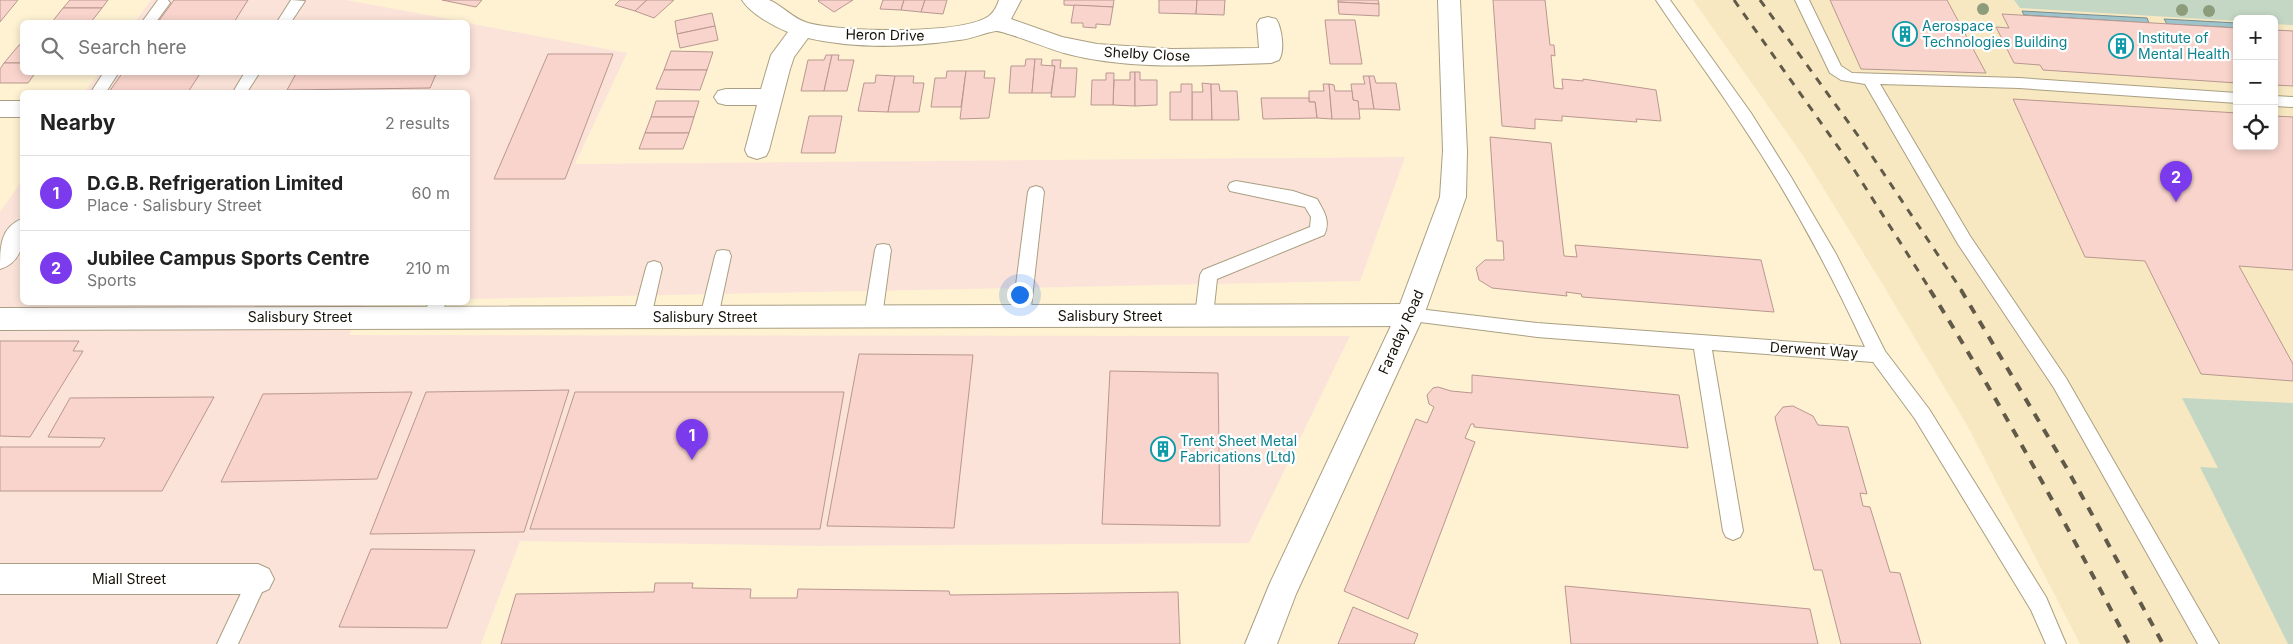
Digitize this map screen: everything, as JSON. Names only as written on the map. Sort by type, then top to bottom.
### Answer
[{"type":"street","name":"Heron Drive","points":[[752,0],[782,20],[802,30],[875,37],[930,36],[972,32],[996,22]]},
{"type":"street","points":[[996,22],[1010,0]]},
{"type":"street","name":"Faraday Road","points":[[1261,644],[1281,593],[1410,315],[1453,197],[1455,151],[1449,0]]},
{"type":"street","name":"Shelby Close","points":[[996,22],[1071,47],[1109,54],[1208,57],[1271,56],[1268,24]]},
{"type":"street","points":[[757,150],[783,55],[802,30]]},
{"type":"street","points":[[726,97],[771,97]]},
{"type":"street","points":[[0,109],[20,109]]},
{"type":"street","points":[[0,259],[20,232]]},
{"type":"street","name":"Salisbury Street","points":[[0,319],[336,310],[435,310],[642,317],[1410,315]]},
{"type":"street","name":"Miall Street","points":[[0,579],[258,579]]},
{"type":"lane","points":[[1663,0],[1706,59],[1771,157],[1852,298],[1878,355]]},
{"type":"lane","points":[[1802,0],[1834,69],[1848,78],[2020,83],[2233,98]]},
{"type":"lane","points":[[285,20],[298,1]]},
{"type":"lane","points":[[150,20],[163,3]]},
{"type":"lane","points":[[99,90],[110,75]]},
{"type":"lane","points":[[241,90],[251,75]]},
{"type":"lane","points":[[1869,79],[1964,240],[2060,383],[2209,644]]},
{"type":"lane","points":[[2278,101],[2293,102]]},
{"type":"lane","points":[[1204,316],[1209,275],[1318,231],[1319,217],[1312,203],[1293,197],[1236,187]]},
{"type":"lane","points":[[1021,316],[1036,192]]},
{"type":"lane","points":[[874,317],[883,250]]},
{"type":"lane","points":[[709,317],[723,256]]},
{"type":"lane","points":[[642,317],[654,268]]},
{"type":"lane","name":"Derwent Way","points":[[1410,315],[1537,330],[1878,355],[1922,414],[2039,604],[2056,644]]},
{"type":"lane","points":[[1702,342],[1733,531]]},
{"type":"lane","points":[[227,644],[258,579]]},
{"type":"shaded area","points":[[151,0],[346,0],[454,20],[136,20]]},
{"type":"shaded area","points":[[1693,0],[2293,0],[2293,644],[2080,644],[1967,425],[1804,157]]},
{"type":"shaded area","points":[[470,23],[627,53],[575,164],[1405,157],[1360,281],[470,299],[470,90],[86,90],[98,75],[470,75]]},
{"type":"shaded area","points":[[20,184],[20,305],[362,305],[349,335],[1350,336],[1249,543],[816,546],[520,541],[481,644],[0,644],[0,212]]},
{"type":"green space","points":[[2014,0],[2293,0],[2293,25],[2278,24],[2278,15],[2233,15],[2233,21],[2020,8]]},
{"type":"green space","points":[[2182,398],[2293,403],[2293,644],[2288,644],[2200,467],[2218,468]]},
{"type":"water","points":[[2022,11],[2147,18],[2149,23],[2024,15]]},
{"type":"water","points":[[2164,19],[2233,23],[2233,28],[2167,24]]},
{"type":"building","points":[[0,0],[18,0],[0,22]]},
{"type":"building","points":[[70,0],[108,0],[102,8],[63,8]]},
{"type":"building","points":[[174,0],[248,0],[235,20],[159,20]]},
{"type":"building","points":[[442,0],[482,0],[476,7]]},
{"type":"building","points":[[620,0],[647,0],[635,11],[615,5]]},
{"type":"building","points":[[647,0],[674,0],[654,18],[635,11]]},
{"type":"building","points":[[819,0],[853,0],[834,12],[818,1]]},
{"type":"building","points":[[883,0],[904,0],[901,10],[880,9]]},
{"type":"building","points":[[904,0],[925,0],[921,12],[901,10]]},
{"type":"building","points":[[925,0],[947,0],[943,14],[921,12]]},
{"type":"building","points":[[1064,0],[1114,0],[1113,7],[1064,5]]},
{"type":"building","points":[[1159,0],[1197,0],[1196,14],[1159,13]]},
{"type":"building","points":[[1197,0],[1225,0],[1224,15],[1196,14]]},
{"type":"building","points":[[1338,0],[1378,0],[1379,4],[1338,2]]},
{"type":"building","points":[[1493,0],[1545,0],[1550,45],[1554,45],[1555,56],[1551,55],[1554,88],[1563,89],[1562,79],[1583,81],[1583,79],[1656,90],[1661,121],[1636,119],[1637,122],[1562,116],[1562,121],[1535,119],[1535,129],[1502,126]]},
{"type":"building","name":"Aerospace Technologies Building","points":[[1830,0],[1947,0],[1986,73],[1861,69]]},
{"type":"building","points":[[1338,2],[1379,4],[1379,16],[1339,14]]},
{"type":"building","points":[[1074,5],[1113,7],[1110,25],[1096,24],[1096,28],[1083,27],[1083,23],[1071,23]]},
{"type":"building","points":[[63,8],[102,8],[93,20],[54,20]]},
{"type":"building","points":[[712,13],[715,26],[677,34],[675,21]]},
{"type":"building","name":"Institute of Mental Health","points":[[2002,14],[2233,28],[2233,83],[2043,70],[2040,65],[2014,63],[1996,27],[2009,28]]},
{"type":"building","points":[[1325,20],[1355,20],[1362,64],[1330,64]]},
{"type":"building","points":[[715,26],[718,40],[680,48],[677,34]]},
{"type":"building","points":[[2278,30],[2293,31],[2293,86],[2278,85]]},
{"type":"building","points":[[19,45],[20,45],[20,63],[4,63]]},
{"type":"building","points":[[671,51],[713,52],[707,70],[664,70]]},
{"type":"building","points":[[548,54],[613,54],[565,179],[494,179]]},
{"type":"building","points":[[826,55],[832,55],[824,91],[801,91],[808,60],[824,60]]},
{"type":"building","points":[[832,55],[839,55],[838,60],[854,60],[847,91],[824,91]]},
{"type":"building","points":[[1026,59],[1035,59],[1032,93],[1009,93],[1011,66],[1025,66]]},
{"type":"building","points":[[1035,59],[1042,59],[1041,65],[1055,66],[1051,93],[1032,93]]},
{"type":"building","points":[[1052,60],[1061,60],[1060,68],[1077,68],[1075,97],[1051,97],[1055,66],[1052,65]]},
{"type":"building","points":[[4,63],[20,63],[20,75],[34,75],[28,83],[0,83],[0,69]]},
{"type":"building","points":[[664,70],[707,70],[700,90],[656,89]]},
{"type":"building","points":[[947,71],[966,71],[961,107],[931,107],[935,78],[946,78]]},
{"type":"building","points":[[966,71],[985,71],[984,78],[995,78],[989,118],[960,119]]},
{"type":"building","points":[[1130,72],[1135,72],[1135,106],[1113,105],[1114,80],[1130,80]]},
{"type":"building","points":[[1135,72],[1140,72],[1140,80],[1157,80],[1157,105],[1135,106]]},
{"type":"building","points":[[1106,73],[1114,73],[1113,105],[1091,105],[1092,80],[1106,80]]},
{"type":"building","points":[[121,75],[199,75],[189,90],[110,90]]},
{"type":"building","points":[[295,75],[436,75],[430,88],[287,90]]},
{"type":"building","points":[[876,75],[895,76],[888,112],[858,111],[864,83],[875,83]]},
{"type":"building","points":[[895,76],[914,76],[913,83],[924,83],[919,112],[888,112]]},
{"type":"building","points":[[1363,76],[1369,76],[1374,109],[1358,109],[1358,101],[1353,100],[1351,84],[1365,84]]},
{"type":"building","points":[[1369,76],[1374,76],[1376,83],[1396,83],[1400,110],[1374,109]]},
{"type":"building","points":[[1202,83],[1211,84],[1212,120],[1192,120],[1192,92],[1203,92]]},
{"type":"building","points":[[1181,84],[1192,84],[1192,120],[1170,120],[1170,92],[1181,92]]},
{"type":"building","points":[[1211,84],[1219,84],[1220,91],[1237,91],[1239,120],[1212,120]]},
{"type":"building","points":[[1323,84],[1329,84],[1332,119],[1317,118],[1315,102],[1309,102],[1309,91],[1324,91]]},
{"type":"building","points":[[1329,84],[1334,85],[1335,91],[1352,91],[1353,100],[1358,101],[1360,119],[1332,119]]},
{"type":"building","points":[[1261,98],[1309,98],[1309,102],[1315,102],[1317,118],[1263,119]]},
{"type":"building","points":[[2013,99],[2233,113],[2233,150],[2278,150],[2278,116],[2293,117],[2293,270],[2239,266],[2293,364],[2293,381],[2201,374],[2145,261],[2085,257]]},
{"type":"building","points":[[656,101],[699,101],[694,117],[651,117]]},
{"type":"building","points":[[809,116],[842,116],[835,153],[801,153]]},
{"type":"building","points":[[651,117],[694,117],[689,133],[645,133]]},
{"type":"building","points":[[645,133],[689,133],[683,149],[639,149]]},
{"type":"building","points":[[1490,137],[1551,143],[1564,256],[1577,257],[1575,245],[1761,260],[1774,312],[1582,297],[1581,294],[1566,292],[1567,296],[1492,288],[1479,280],[1476,268],[1485,260],[1504,260],[1503,241],[1497,241]]},
{"type":"building","points":[[0,341],[79,341],[73,351],[83,351],[30,437],[0,436]]},
{"type":"building","points":[[859,354],[973,355],[954,528],[827,526]]},
{"type":"building","name":"Trent Sheet Metal Fabrications (Ltd)","points":[[1110,371],[1218,373],[1220,526],[1102,524]]},
{"type":"building","points":[[1472,375],[1679,395],[1688,448],[1474,427],[1474,424],[1471,424],[1465,438],[1475,442],[1408,619],[1344,591],[1416,419],[1427,423],[1434,407],[1429,404],[1427,395],[1433,388],[1438,387],[1451,391],[1472,393]]},
{"type":"building","points":[[569,390],[524,532],[370,534],[426,392]]},
{"type":"building","points":[[412,392],[377,479],[221,482],[263,394]]},
{"type":"building","points":[[575,392],[844,392],[820,529],[530,529]]},
{"type":"building","points":[[214,397],[162,491],[0,491],[0,447],[100,447],[105,438],[48,437],[70,398]]},
{"type":"building","points":[[1793,406],[1813,416],[1818,425],[1848,427],[1867,494],[1860,493],[1863,506],[1870,507],[1890,572],[1900,573],[1921,644],[1841,644],[1822,570],[1814,570],[1776,422],[1775,417],[1783,407]]},
{"type":"building","points":[[371,549],[475,550],[447,628],[339,627]]},
{"type":"building","points":[[655,583],[693,583],[692,588],[751,589],[750,598],[797,598],[798,589],[949,591],[950,595],[1178,592],[1180,644],[501,644],[516,594],[654,592]]},
{"type":"building","points":[[1565,586],[1810,609],[1818,644],[1571,644]]},
{"type":"building","points":[[1353,607],[1418,634],[1414,644],[1338,644]]},
{"type":"railway","points":[[1734,0],[1853,168],[1931,291]]},
{"type":"railway","points":[[1760,0],[1864,144],[1962,291]]},
{"type":"railway","points":[[1930,290],[1983,377],[2033,465],[2129,644]]},
{"type":"railway","points":[[1961,290],[2066,467],[2163,644]]},
{"type":"place","name":"Aerospace Technologies Building","points":[[1905,34]]},
{"type":"place","name":"Institute of Mental Health","points":[[2121,46]]},
{"type":"place","name":"Jubilee Campus Sports Centre","points":[[2176,202]]},
{"type":"place","name":"Trent Sheet Metal Fabrications (Ltd)","points":[[1163,449]]},
{"type":"place","name":"D.G.B. Refrigeration Limited","points":[[692,460]]}]
